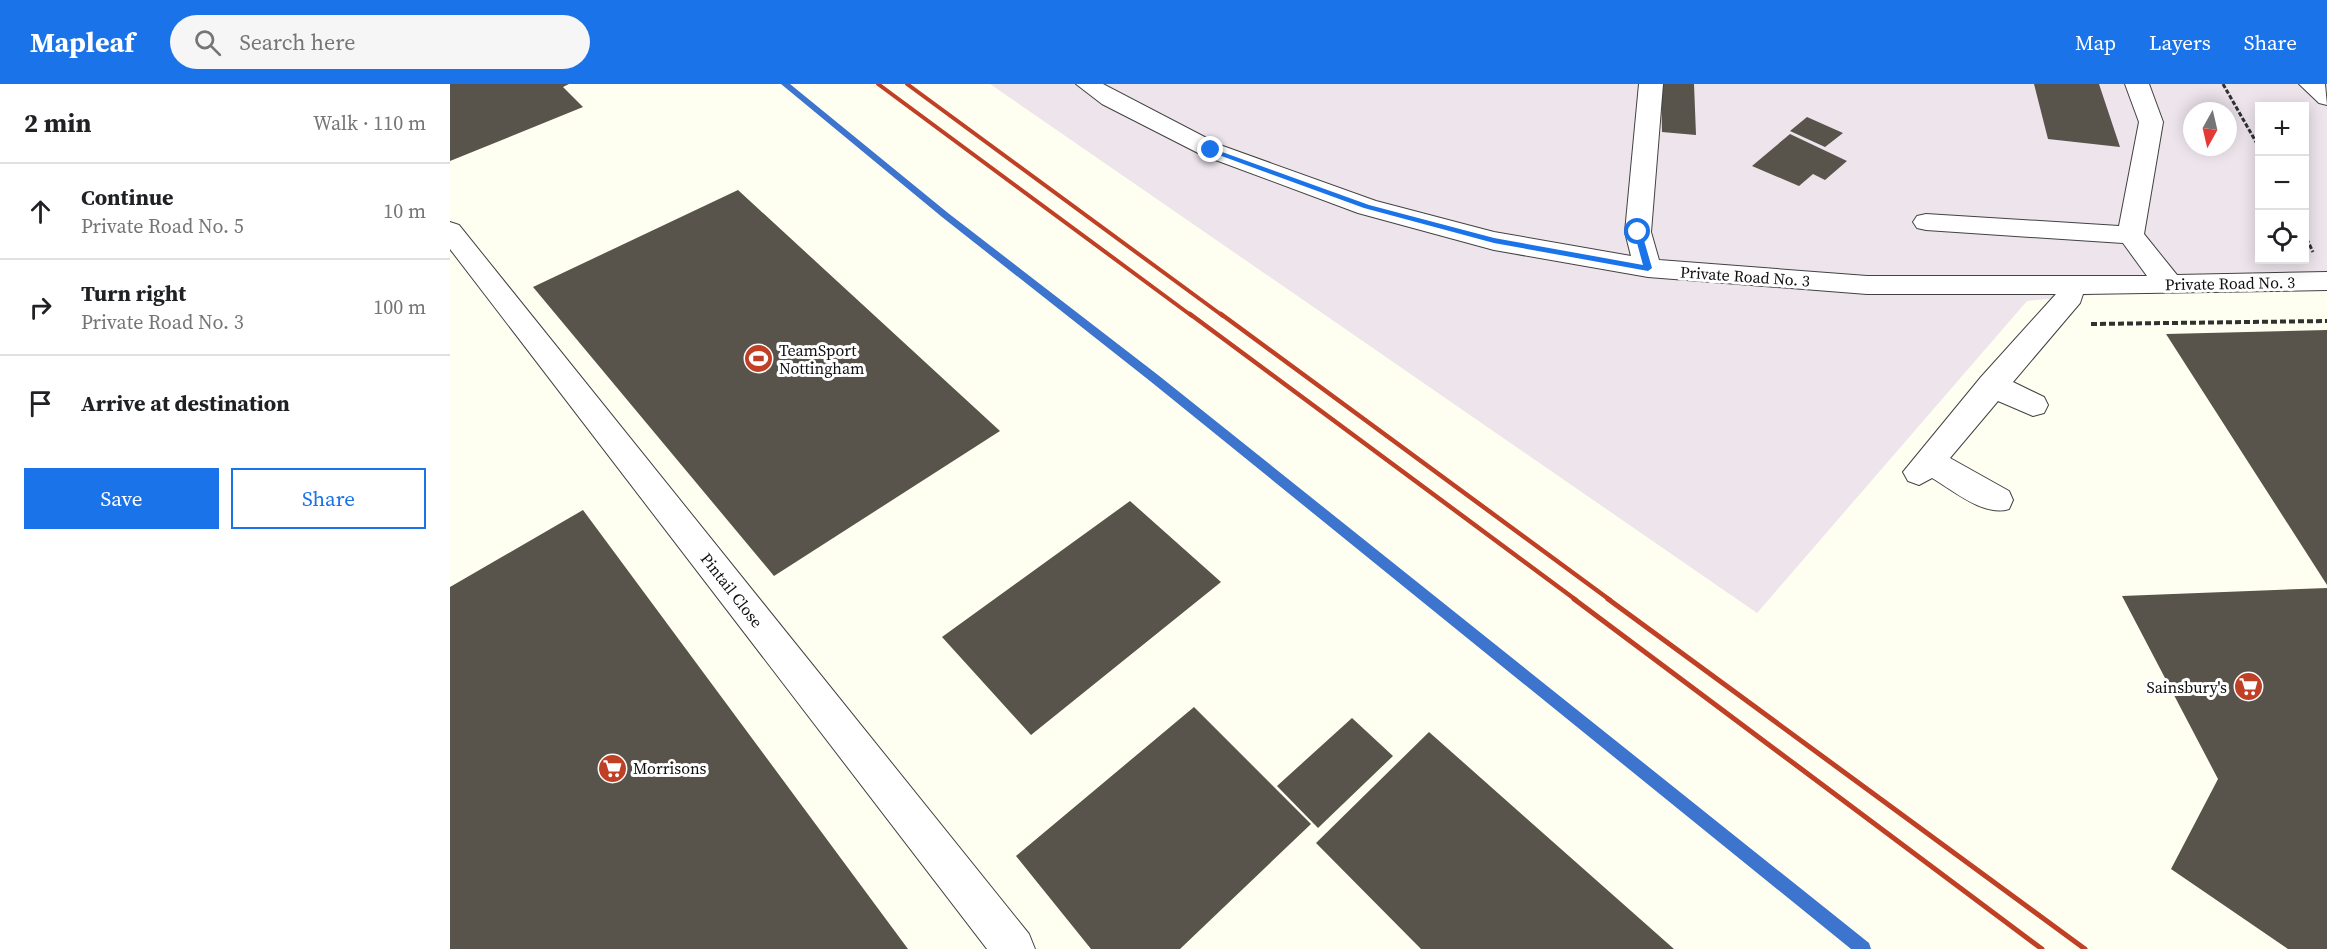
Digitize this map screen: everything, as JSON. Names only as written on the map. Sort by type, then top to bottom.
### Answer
[{"type":"street","name":"Private Road No. 3","points":[[1088,84],[1110,99],[1211,150],[1366,207],[1494,241],[1648,268],[1867,285],[2169,285],[2327,281]]},
{"type":"street","points":[[1648,268],[1638,232],[1651,84]]},
{"type":"street","points":[[2137,84],[2151,122],[2131,235],[2169,285]]},
{"type":"street","points":[[2311,84],[2327,98]]},
{"type":"street","points":[[1926,222],[2131,235]]},
{"type":"street","name":"Pintail Close","points":[[450,231],[1014,949]]},
{"type":"street","points":[[1997,500],[1924,466],[2070,296],[2066,284]]},
{"type":"street","points":[[1992,385],[2033,405]]},
{"type":"path","points":[[2223,84],[2255,142]]},
{"type":"path","points":[[2084,325],[2327,321]]},
{"type":"shaded area","points":[[990,84],[2327,84],[2327,289],[2115,293],[2027,301],[1757,613]]},
{"type":"building","points":[[450,84],[569,84],[563,87],[583,107],[450,161]]},
{"type":"building","points":[[1661,84],[1694,84],[1696,135],[1662,132]]},
{"type":"building","points":[[2034,84],[2099,84],[2120,147],[2048,139]]},
{"type":"building","points":[[1807,117],[1843,133],[1825,147],[1790,131]]},
{"type":"building","points":[[1790,134],[1847,161],[1825,180],[1813,174],[1799,186],[1752,166]]},
{"type":"building","name":"TeamSport Nottingham","points":[[738,190],[1000,431],[774,576],[533,287]]},
{"type":"building","points":[[2327,330],[2327,585],[2166,334]]},
{"type":"building","points":[[1130,501],[1221,582],[1031,735],[942,637]]},
{"type":"building","name":"Morrisons","points":[[583,510],[908,949],[450,949],[450,587]]},
{"type":"building","name":"Sainsbury's","points":[[2327,588],[2327,949],[2288,949],[2171,869],[2218,779],[2122,596]]},
{"type":"building","points":[[1194,707],[1311,824],[1180,949],[1091,949],[1016,856]]},
{"type":"building","points":[[1352,718],[1393,756],[1318,828],[1277,786]]},
{"type":"building","points":[[1429,732],[1674,949],[1421,949],[1316,843]]},
{"type":"waterway","points":[[785,84],[945,215],[1154,378],[1863,949]]},
{"type":"railway","points":[[878,84],[1192,316]]},
{"type":"railway","points":[[907,84],[1223,316]]},
{"type":"railway","points":[[1190,314],[1576,600]]},
{"type":"railway","points":[[1221,314],[1610,600]]},
{"type":"railway","points":[[1574,599],[2042,949]]},
{"type":"railway","points":[[1608,599],[2085,949]]},
{"type":"place","name":"TeamSport Nottingham","points":[[758,359]]},
{"type":"place","name":"Sainsbury's","points":[[2248,687]]},
{"type":"place","name":"Morrisons","points":[[612,768]]},
{"type":"route","points":[[1211,150],[1366,207],[1494,241],[1648,268],[1638,232]]}]
